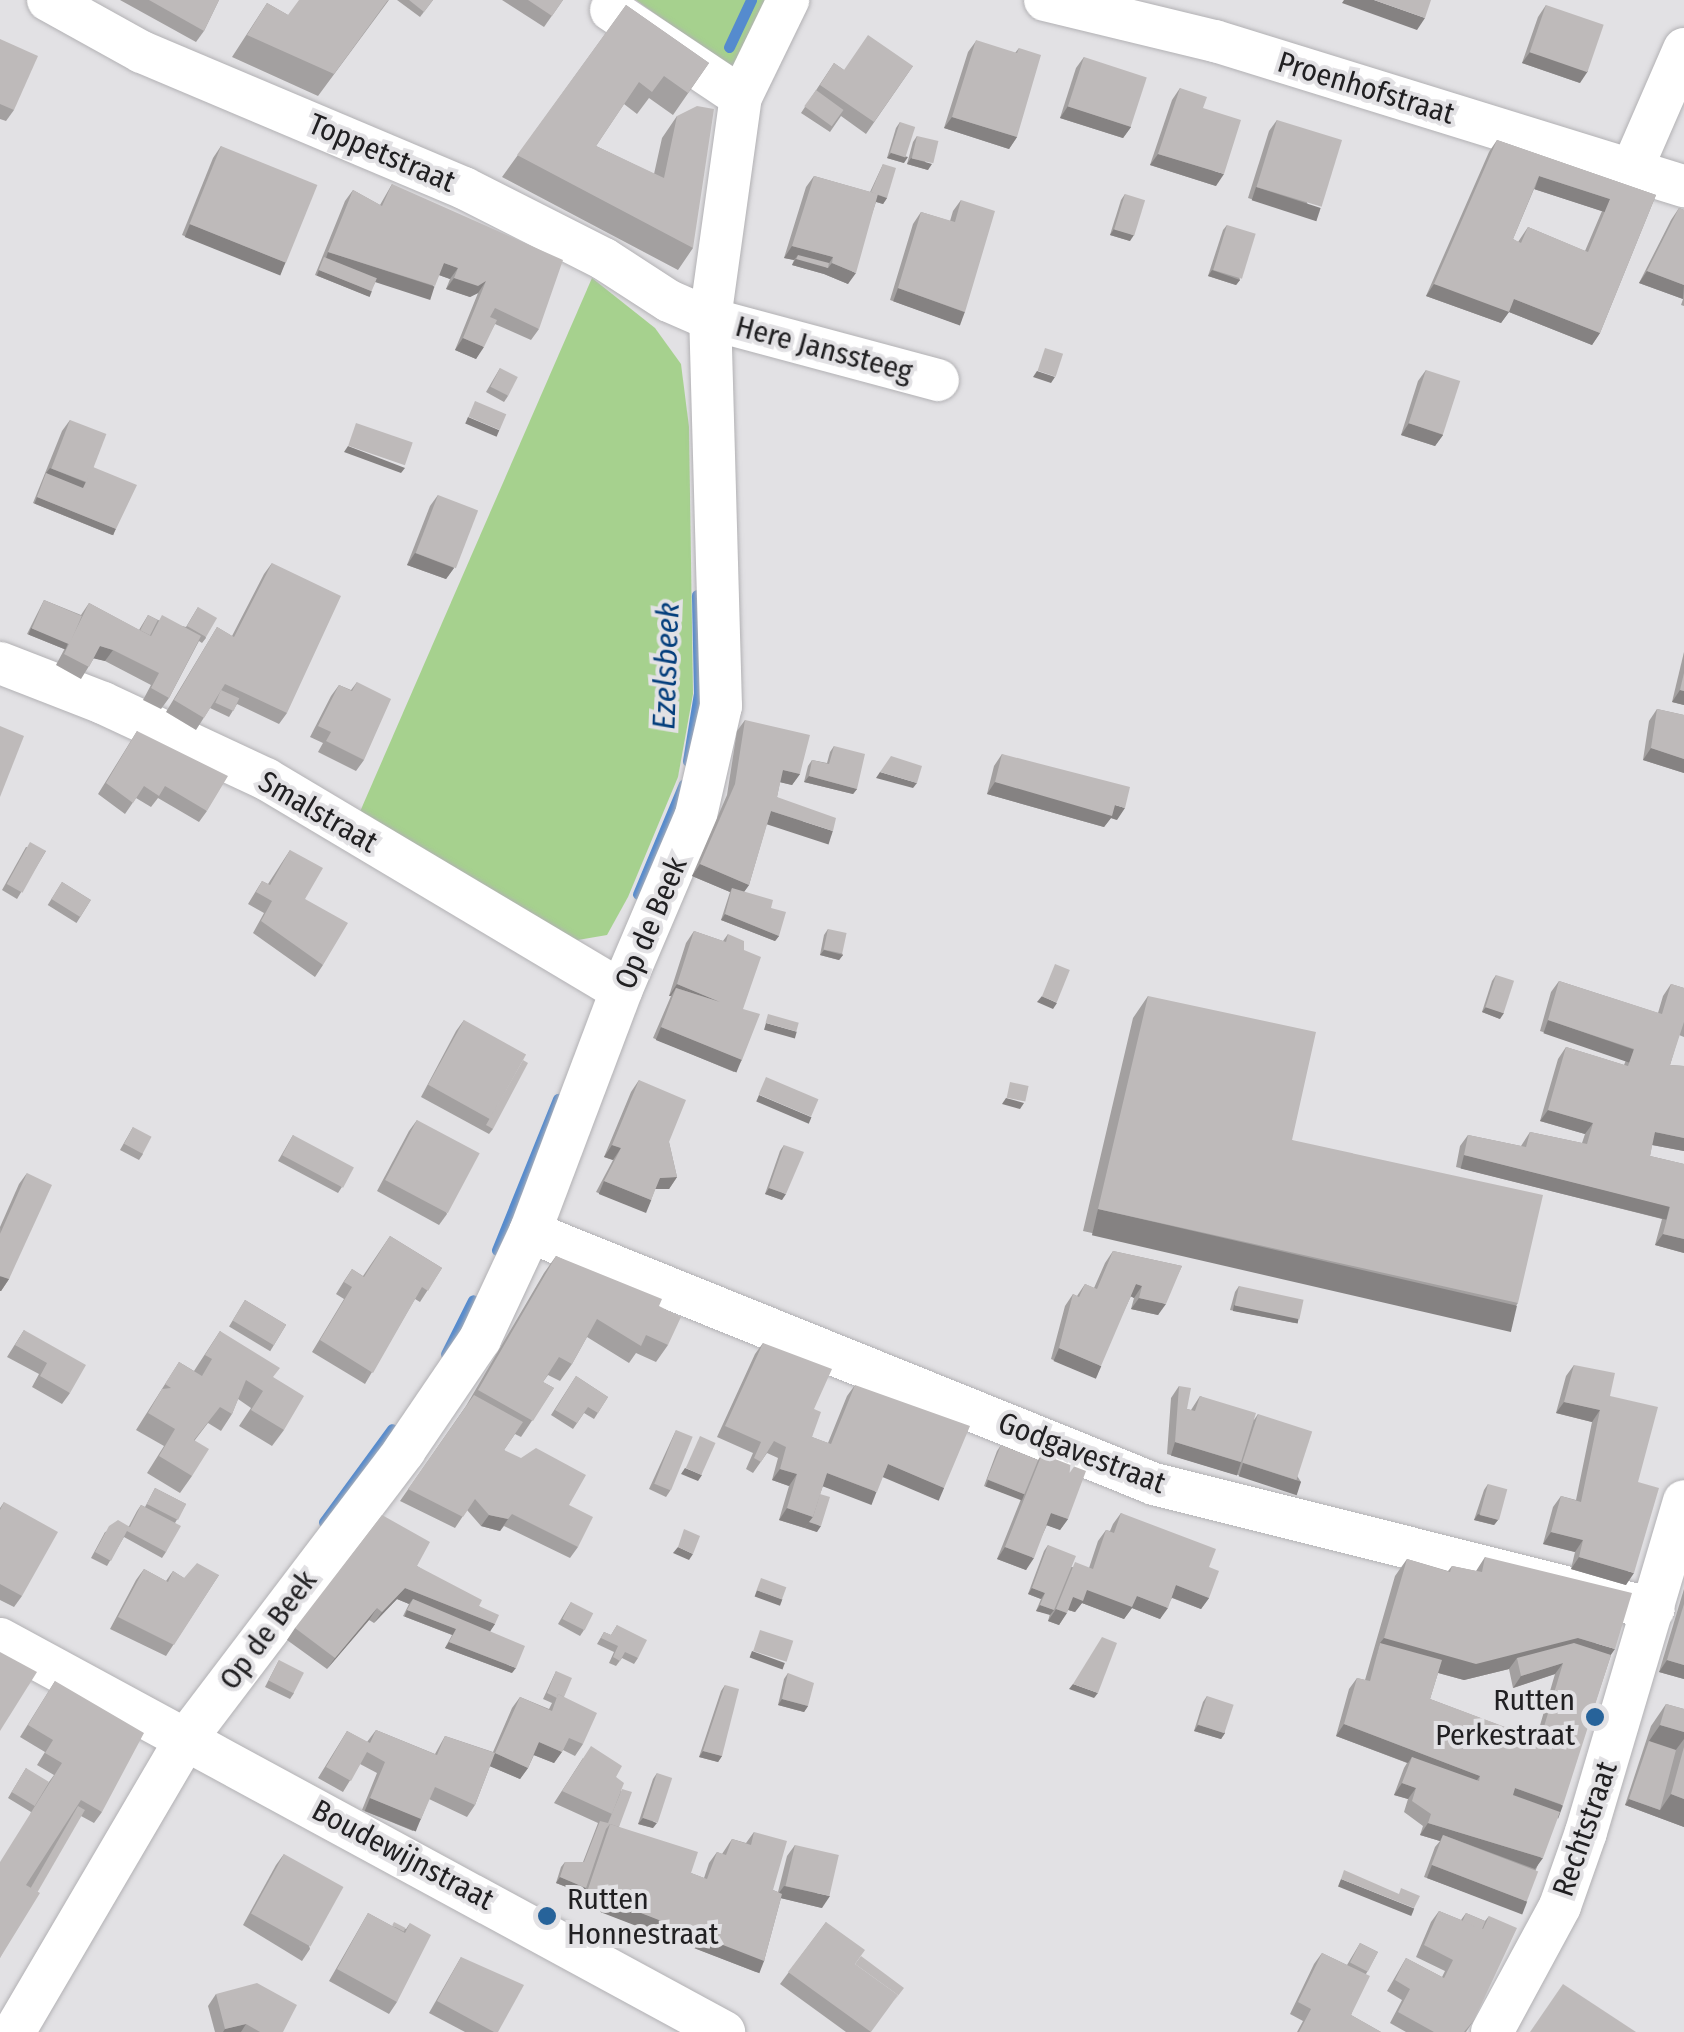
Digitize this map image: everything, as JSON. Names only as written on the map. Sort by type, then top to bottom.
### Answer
[{"type":"street","name":"Toppetstraat","points":[[48,0],[142,52],[464,188],[710,319]]},
{"type":"street","name":"Op de Beek","points":[[185,1740],[415,1435],[480,1339],[530,1232],[621,991],[696,815],[720,706],[710,319],[740,96],[788,0]]},
{"type":"street","name":"Proenhofstraat","points":[[1046,0],[1215,40],[1684,186]]},
{"type":"street","points":[[611,10],[740,96]]},
{"type":"street","points":[[1630,171],[1684,49]]},
{"type":"street","name":"Here Janssteeg","points":[[710,319],[938,380]]},
{"type":"street","name":"Smalstraat","points":[[0,663],[266,779],[621,991]]},
{"type":"street","name":"Godgavestraat","points":[[530,1232],[1154,1484],[1654,1609]]},
{"type":"street","name":"Rechtstraat","points":[[1492,2032],[1542,1982],[1684,1500]]},
{"type":"street","name":"Boudewijnstraat","points":[[0,1639],[724,2032]]},
{"type":"street","points":[[14,2032],[185,1740]]},
{"type":"green space","points":[[636,0],[766,0],[733,70]]},
{"type":"green space","points":[[592,278],[655,328],[681,364],[689,427],[693,694],[678,777],[628,897],[607,935],[572,941],[359,814]]},
{"type":"building","points":[[149,0],[219,0],[204,31]]},
{"type":"building","points":[[299,0],[388,0],[334,74],[247,35],[267,3],[288,15]]},
{"type":"building","points":[[409,0],[433,0],[424,12]]},
{"type":"building","points":[[528,0],[563,0],[552,16]]},
{"type":"building","points":[[1374,0],[1431,0],[1425,18]]},
{"type":"building","points":[[626,5],[709,63],[688,93],[664,76],[652,92],[639,82],[596,146],[664,178],[677,116],[697,106],[714,109],[693,248],[517,155]]},
{"type":"building","points":[[1546,5],[1604,25],[1587,72],[1530,52]]},
{"type":"building","points":[[868,35],[913,66],[874,122],[820,85],[834,63],[844,70]]},
{"type":"building","points":[[0,39],[38,56],[14,110],[0,104]]},
{"type":"building","points":[[976,40],[1017,53],[1019,48],[1041,55],[1017,137],[952,117]]},
{"type":"building","points":[[1084,57],[1147,77],[1131,127],[1068,106]]},
{"type":"building","points":[[1180,88],[1207,97],[1203,108],[1241,120],[1224,174],[1158,154]]},
{"type":"building","points":[[816,90],[844,110],[832,126],[804,106]]},
{"type":"building","points":[[1277,120],[1342,140],[1322,207],[1257,187]]},
{"type":"building","points":[[900,122],[915,127],[905,157],[890,152]]},
{"type":"building","points":[[917,136],[938,141],[933,163],[912,158]]},
{"type":"building","points":[[1497,140],[1656,195],[1600,333],[1514,299],[1509,312],[1434,284]],"holes":[[[1539,176],[1610,199],[1588,252],[1528,227],[1521,243],[1513,239]]]},
{"type":"building","points":[[221,146],[317,185],[286,263],[190,224]]},
{"type":"building","points":[[883,164],[896,168],[887,198],[871,192]]},
{"type":"building","points":[[814,176],[878,194],[856,273],[832,263],[833,257],[792,246]]},
{"type":"building","points":[[392,184],[563,260],[539,329],[495,308],[490,317],[497,320],[484,347],[463,338],[486,281],[478,286],[454,278],[458,268],[444,263],[435,286],[328,252],[353,190],[382,206]]},
{"type":"building","points":[[1125,194],[1145,200],[1134,236],[1114,229]]},
{"type":"building","points":[[961,200],[995,211],[965,312],[898,288],[921,212],[955,222]]},
{"type":"building","points":[[1679,208],[1684,210],[1684,285],[1647,271]]},
{"type":"building","points":[[1227,225],[1256,234],[1242,279],[1213,270]]},
{"type":"building","points":[[798,255],[829,263],[828,268],[796,259]]},
{"type":"building","points":[[324,257],[377,278],[372,291],[319,270]]},
{"type":"building","points":[[1045,348],[1063,354],[1056,377],[1038,371]]},
{"type":"building","points":[[500,368],[518,377],[508,396],[490,387]]},
{"type":"building","points":[[1426,370],[1460,381],[1443,434],[1409,423]]},
{"type":"building","points":[[475,401],[506,414],[500,430],[468,417]]},
{"type":"building","points":[[70,420],[106,434],[88,483],[51,469]]},
{"type":"building","points":[[356,423],[413,443],[405,465],[348,446]]},
{"type":"building","points":[[93,467],[137,485],[116,529],[37,497],[46,473],[83,488]]},
{"type":"building","points":[[438,495],[478,510],[456,568],[416,553]]},
{"type":"building","points":[[272,563],[341,596],[287,713],[225,684],[204,718],[174,700],[217,627],[234,637]]},
{"type":"building","points":[[44,600],[82,616],[70,645],[32,629]]},
{"type":"building","points":[[89,603],[151,636],[162,615],[201,636],[169,698],[151,688],[159,673],[113,650],[100,646],[89,667],[64,654]]},
{"type":"building","points":[[198,607],[217,618],[206,637],[187,626]]},
{"type":"building","points":[[148,615],[158,620],[150,635],[140,630]]},
{"type":"building","points":[[357,682],[391,699],[364,760],[326,741],[331,732],[318,726],[339,685],[352,691]]},
{"type":"building","points":[[221,690],[239,698],[234,711],[215,703]]},
{"type":"building","points":[[1657,709],[1684,715],[1684,759],[1651,748]]},
{"type":"building","points":[[745,720],[810,735],[800,774],[783,770],[777,797],[836,818],[833,831],[771,811],[749,885],[700,864],[735,784]]},
{"type":"building","points":[[0,726],[24,736],[0,797]]},
{"type":"building","points":[[137,731],[228,776],[207,811],[165,786],[159,796],[144,786],[133,803],[106,783]]},
{"type":"building","points":[[834,746],[865,754],[857,789],[809,776],[812,760],[829,764]]},
{"type":"building","points":[[1002,754],[1130,787],[1125,808],[1115,805],[1112,816],[995,782]]},
{"type":"building","points":[[891,756],[922,766],[917,783],[880,772]]},
{"type":"building","points":[[30,842],[46,851],[22,893],[7,884]]},
{"type":"building","points":[[290,850],[323,868],[305,899],[348,923],[323,965],[261,921],[272,901],[256,892],[262,881],[270,885]]},
{"type":"building","points":[[62,882],[91,900],[80,917],[51,899]]},
{"type":"building","points":[[732,888],[773,900],[771,908],[786,912],[779,936],[725,914]]},
{"type":"building","points":[[828,929],[847,933],[842,953],[824,950]]},
{"type":"building","points":[[694,931],[726,942],[728,934],[744,941],[744,950],[761,957],[743,1009],[760,1014],[742,1060],[661,1027],[676,988],[720,1002],[677,984]]},
{"type":"building","points":[[1055,964],[1070,970],[1057,1002],[1042,996]]},
{"type":"building","points":[[1496,975],[1514,981],[1504,1013],[1485,1007]]},
{"type":"building","points":[[1559,981],[1662,1014],[1671,984],[1684,988],[1684,1022],[1670,1065],[1684,1066],[1684,1138],[1655,1132],[1650,1156],[1684,1164],[1684,1239],[1663,1234],[1670,1207],[1464,1155],[1468,1135],[1526,1147],[1530,1132],[1587,1144],[1593,1123],[1548,1110],[1566,1047],[1628,1066],[1634,1049],[1548,1020]]},
{"type":"building","points":[[1148,996],[1316,1032],[1292,1140],[1543,1195],[1518,1303],[1098,1209]]},
{"type":"building","points":[[768,1014],[799,1023],[796,1031],[766,1023]]},
{"type":"building","points":[[464,1020],[526,1054],[490,1119],[428,1085]]},
{"type":"building","points":[[523,1060],[528,1063],[493,1129],[486,1125]]},
{"type":"building","points":[[766,1077],[818,1099],[811,1117],[759,1094]]},
{"type":"building","points":[[639,1080],[686,1100],[669,1142],[677,1177],[660,1178],[651,1200],[604,1181],[621,1148],[612,1145]]},
{"type":"building","points":[[1010,1082],[1029,1086],[1025,1102],[1007,1098]]},
{"type":"building","points":[[417,1120],[480,1153],[448,1213],[385,1180]]},
{"type":"building","points":[[133,1127],[152,1137],[143,1154],[124,1144]]},
{"type":"building","points":[[293,1135],[354,1167],[343,1188],[282,1155]]},
{"type":"building","points":[[784,1145],[804,1152],[786,1194],[769,1188]]},
{"type":"building","points":[[27,1173],[52,1185],[9,1279],[0,1276],[0,1234]]},
{"type":"building","points":[[390,1236],[442,1268],[428,1291],[422,1287],[373,1373],[320,1340],[352,1287],[344,1282],[352,1269],[364,1277]]},
{"type":"building","points":[[1113,1251],[1182,1266],[1166,1304],[1139,1298],[1142,1286],[1136,1284],[1101,1366],[1059,1348],[1073,1294],[1079,1297],[1085,1284],[1097,1289]]},
{"type":"building","points":[[556,1256],[662,1299],[659,1306],[681,1317],[668,1345],[646,1335],[641,1346],[597,1319],[572,1364],[559,1357],[543,1382],[554,1388],[533,1421],[478,1390]]},
{"type":"building","points":[[1239,1286],[1304,1300],[1299,1319],[1235,1306]]},
{"type":"building","points":[[245,1300],[286,1325],[274,1345],[233,1321]]},
{"type":"building","points":[[24,1330],[86,1365],[70,1393],[40,1376],[47,1363],[15,1345]]},
{"type":"building","points":[[220,1331],[280,1368],[273,1377],[304,1396],[284,1430],[251,1410],[263,1391],[246,1380],[232,1414],[220,1407],[194,1440],[209,1449],[192,1476],[159,1456],[175,1429],[148,1413],[162,1389],[171,1388],[165,1384],[179,1362],[202,1376],[212,1359],[205,1355]]},
{"type":"building","points":[[763,1343],[832,1369],[814,1409],[821,1412],[812,1437],[831,1444],[855,1385],[970,1426],[944,1488],[888,1464],[877,1492],[827,1473],[813,1517],[787,1508],[797,1474],[780,1469],[786,1447],[774,1441],[761,1462],[754,1458],[761,1442],[725,1426]]},
{"type":"building","points":[[1574,1365],[1615,1373],[1610,1396],[1658,1407],[1638,1482],[1659,1488],[1634,1573],[1579,1557],[1583,1540],[1551,1532],[1561,1496],[1581,1502],[1600,1410],[1564,1402]]},
{"type":"building","points":[[576,1376],[608,1397],[598,1413],[588,1407],[577,1423],[555,1410]]},
{"type":"building","points":[[1179,1386],[1191,1388],[1187,1409],[1195,1411],[1200,1396],[1256,1413],[1241,1462],[1175,1442]]},
{"type":"building","points":[[474,1395],[523,1422],[504,1450],[521,1458],[536,1448],[586,1475],[569,1505],[593,1517],[578,1547],[512,1514],[508,1519],[489,1515],[475,1499],[463,1517],[408,1489]]},
{"type":"building","points":[[1258,1414],[1312,1432],[1296,1480],[1242,1463]]},
{"type":"building","points":[[676,1430],[693,1437],[671,1491],[654,1484]]},
{"type":"building","points":[[700,1436],[716,1443],[701,1475],[686,1468]]},
{"type":"building","points":[[1001,1445],[1038,1460],[1024,1494],[987,1479]]},
{"type":"building","points":[[1042,1454],[1086,1471],[1068,1519],[1051,1513],[1034,1558],[1005,1547]]},
{"type":"building","points":[[1488,1484],[1507,1489],[1499,1520],[1480,1515]]},
{"type":"building","points":[[155,1488],[186,1504],[178,1520],[147,1504]]},
{"type":"building","points":[[820,1494],[830,1497],[821,1526],[809,1522]]},
{"type":"building","points":[[4,1502],[58,1532],[22,1596],[0,1584],[0,1510]]},
{"type":"building","points":[[141,1505],[181,1526],[166,1552],[127,1531],[111,1561],[95,1552],[109,1526],[118,1520],[130,1527]]},
{"type":"building","points":[[1121,1513],[1216,1549],[1209,1567],[1219,1571],[1209,1598],[1176,1585],[1168,1608],[1137,1596],[1132,1607],[1087,1590],[1083,1601],[1073,1597],[1067,1613],[1056,1609],[1075,1562],[1093,1569],[1106,1530],[1114,1533]]},
{"type":"building","points":[[382,1515],[430,1542],[417,1566],[482,1600],[479,1606],[499,1615],[495,1624],[405,1588],[382,1612],[377,1608],[335,1658],[295,1628]]},
{"type":"building","points":[[684,1529],[700,1536],[693,1554],[678,1547]]},
{"type":"building","points":[[1048,1545],[1076,1556],[1054,1610],[1040,1605],[1045,1593],[1032,1588]]},
{"type":"building","points":[[1485,1557],[1632,1593],[1615,1649],[1578,1638],[1476,1664],[1384,1638],[1407,1559],[1450,1572],[1452,1566],[1482,1572]]},
{"type":"building","points":[[197,1563],[219,1575],[174,1645],[118,1617],[144,1569],[168,1582],[173,1571],[184,1578]]},
{"type":"building","points":[[761,1578],[786,1587],[782,1599],[757,1590]]},
{"type":"building","points":[[413,1599],[525,1646],[516,1668],[449,1642],[456,1629],[407,1610]]},
{"type":"building","points":[[571,1602],[593,1613],[585,1630],[562,1619]]},
{"type":"building","points":[[1684,1604],[1684,1665],[1667,1660]]},
{"type":"building","points":[[617,1625],[647,1640],[638,1658],[625,1652],[620,1661],[613,1657],[618,1646],[601,1638],[604,1632],[611,1635]]},
{"type":"building","points":[[760,1630],[793,1641],[786,1662],[753,1651]]},
{"type":"building","points":[[1102,1637],[1117,1643],[1098,1693],[1073,1684]]},
{"type":"building","points":[[1380,1643],[1442,1660],[1430,1699],[1540,1740],[1563,1663],[1521,1676],[1517,1658],[1574,1643],[1611,1655],[1563,1805],[1515,1788],[1513,1795],[1560,1812],[1543,1858],[1428,1823],[1431,1814],[1412,1801],[1416,1788],[1402,1783],[1412,1757],[1479,1781],[1480,1776],[1344,1724],[1357,1678],[1370,1681]]},
{"type":"building","points":[[0,1652],[37,1672],[0,1731]]},
{"type":"building","points":[[279,1660],[304,1673],[294,1693],[269,1680]]},
{"type":"building","points":[[556,1671],[572,1678],[564,1697],[547,1693]]},
{"type":"building","points":[[788,1673],[814,1683],[808,1706],[782,1699]]},
{"type":"building","points":[[55,1681],[144,1733],[102,1812],[81,1800],[26,1885],[40,1893],[0,1958],[0,1862],[62,1763],[45,1753],[53,1740],[28,1725]]},
{"type":"building","points":[[725,1685],[739,1689],[722,1756],[703,1751]]},
{"type":"building","points":[[558,1694],[597,1713],[583,1744],[569,1738],[562,1752],[539,1742],[528,1768],[495,1753],[520,1697],[552,1711]]},
{"type":"building","points":[[1207,1696],[1234,1705],[1224,1733],[1198,1725]]},
{"type":"building","points":[[1666,1704],[1684,1709],[1684,1732],[1660,1725]]},
{"type":"building","points":[[376,1730],[437,1755],[445,1736],[495,1753],[475,1805],[435,1787],[421,1819],[370,1798],[385,1762],[367,1752],[351,1781],[326,1767],[347,1731],[370,1743]]},
{"type":"building","points":[[1649,1741],[1676,1750],[1660,1810],[1629,1799]]},
{"type":"building","points":[[591,1746],[622,1766],[616,1777],[624,1783],[612,1814],[562,1791]]},
{"type":"building","points":[[1684,1747],[1684,1799],[1671,1794]]},
{"type":"building","points":[[26,1768],[49,1782],[35,1806],[12,1792]]},
{"type":"building","points":[[657,1773],[672,1778],[658,1823],[642,1818]]},
{"type":"building","points":[[622,1789],[632,1792],[619,1827],[610,1824],[606,1829],[586,1888],[560,1877],[565,1862],[584,1862],[600,1821],[608,1823]]},
{"type":"building","points":[[78,1806],[85,1810],[37,1892],[30,1888]]},
{"type":"building","points":[[610,1824],[698,1852],[691,1873],[707,1879],[717,1852],[726,1855],[732,1839],[751,1845],[754,1832],[787,1841],[773,1890],[782,1894],[764,1961],[587,1892]]},
{"type":"building","points":[[1443,1835],[1538,1872],[1527,1901],[1432,1865]]},
{"type":"building","points":[[795,1845],[839,1855],[829,1896],[786,1886]]},
{"type":"building","points":[[284,1854],[343,1887],[311,1946],[251,1913]]},
{"type":"building","points":[[1344,1870],[1399,1894],[1401,1888],[1420,1896],[1414,1908],[1341,1879]]},
{"type":"building","points":[[1439,1911],[1483,1929],[1489,1916],[1517,1928],[1474,2020],[1464,2032],[1434,2032],[1398,2012],[1410,1989],[1395,1980],[1406,1958],[1444,1978],[1453,1960],[1424,1945]]},
{"type":"building","points":[[368,1913],[405,1933],[410,1923],[431,1935],[397,2002],[337,1969]]},
{"type":"building","points":[[1466,1913],[1485,1921],[1482,1929],[1462,1921]]},
{"type":"building","points":[[826,1922],[865,1950],[855,1964],[898,1995],[871,2032],[788,1972]]},
{"type":"building","points":[[1360,1943],[1378,1952],[1368,1972],[1350,1963]]},
{"type":"building","points":[[1322,1953],[1370,1976],[1351,2015],[1381,2032],[1299,2032],[1311,2009],[1298,2002]]},
{"type":"building","points":[[861,1956],[904,1988],[894,2001],[898,1995],[855,1964]]},
{"type":"building","points":[[461,1957],[524,1985],[498,2032],[437,2001]]},
{"type":"building","points":[[257,1983],[297,2005],[283,2032],[260,2032],[246,2024],[225,2029],[216,1994]]},
{"type":"building","points":[[1563,1984],[1636,2032],[1530,2032]]},
{"type":"waterway","name":"Ezelsbeek","points":[[729,47],[751,0]]},
{"type":"waterway","name":"Ezelsbeek","points":[[688,761],[699,693],[697,595]]},
{"type":"waterway","name":"Ezelsbeek","points":[[638,894],[684,784]]},
{"type":"waterway","name":"Ezelsbeek","points":[[497,1250],[558,1099]]},
{"type":"waterway","name":"Ezelsbeek","points":[[446,1354],[473,1300]]},
{"type":"waterway","name":"Ezelsbeek","points":[[324,1522],[392,1429]]},
{"type":"place","name":"Rutten Perkestraat","points":[[1595,1717]]},
{"type":"place","name":"Rutten Honnestraat","points":[[547,1916]]}]
